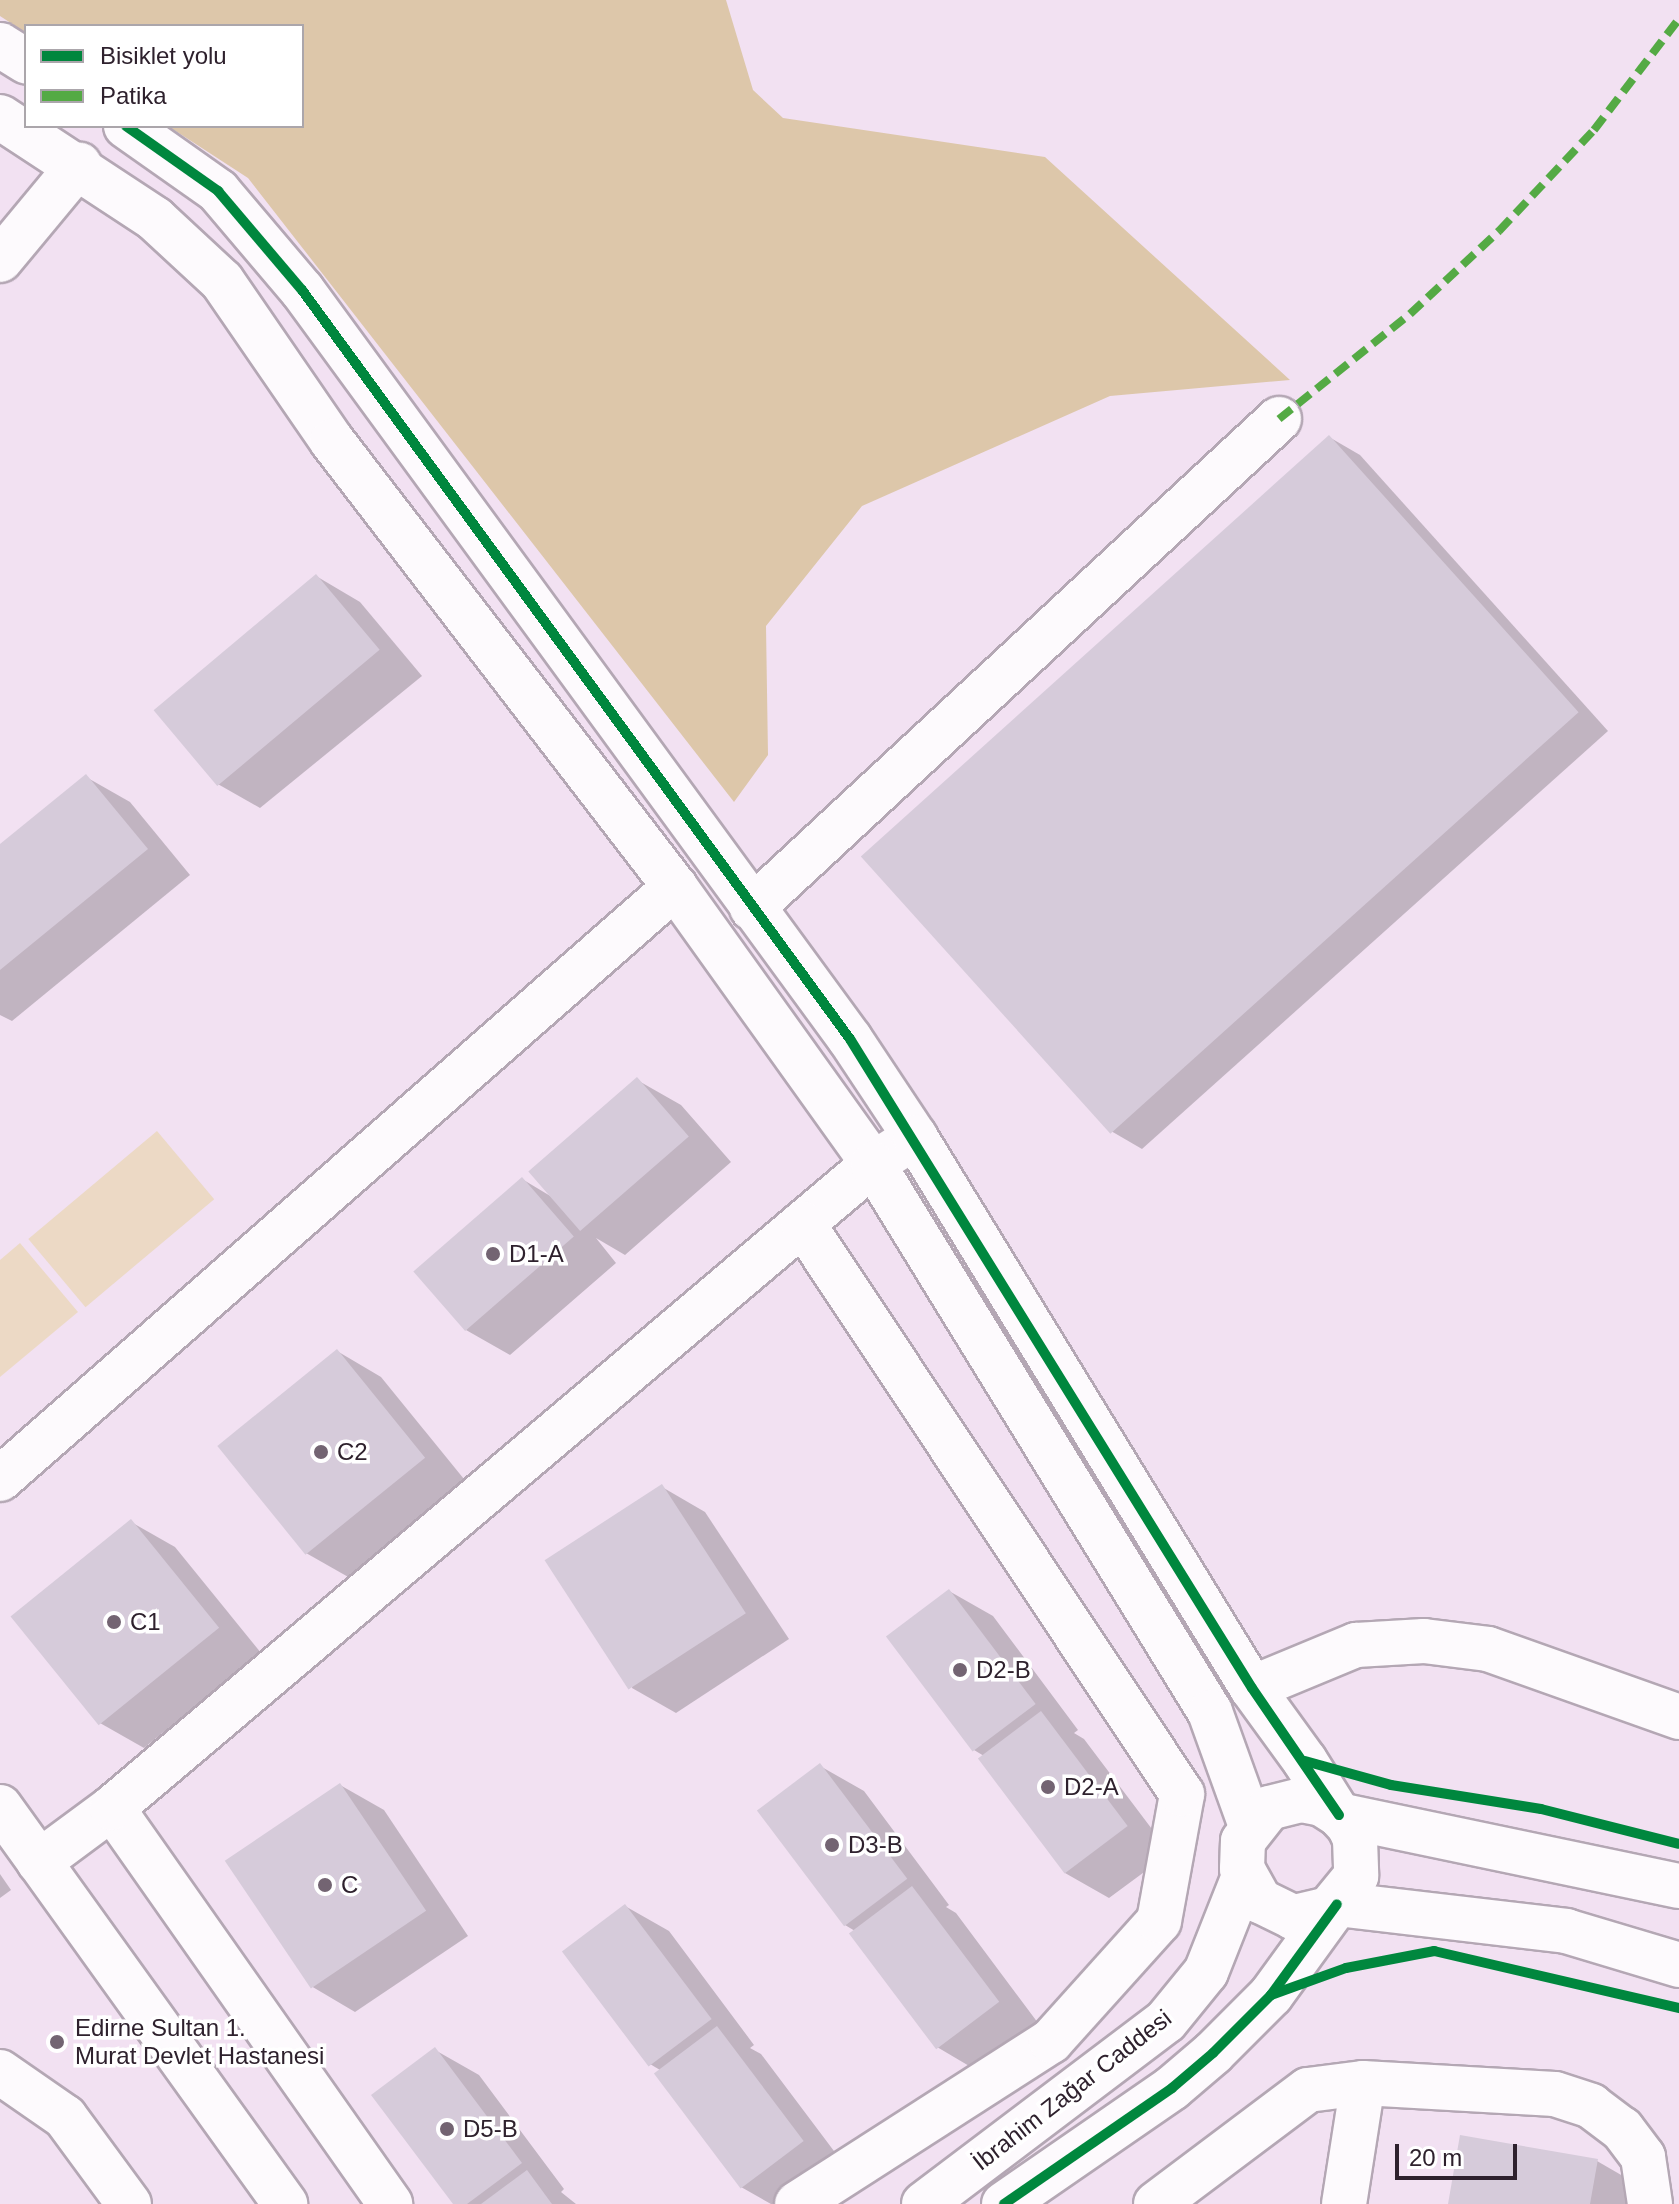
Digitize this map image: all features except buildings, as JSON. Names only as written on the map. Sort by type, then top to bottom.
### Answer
[{"type":"main road","points":[[0,45],[24,60]]},
{"type":"main road","points":[[0,117],[79,165],[155,219],[222,281],[332,441],[675,887],[873,1164],[1210,1712],[1251,1826]]},
{"type":"main road","points":[[129,128],[218,191],[302,290],[915,1137],[1252,1688],[1339,1815],[1355,1839],[1358,1864],[1350,1889],[1337,1904],[1312,1916],[1283,1915],[1260,1901],[1244,1876],[1242,1851],[1251,1826],[1285,1802],[1322,1804],[1339,1815],[1679,1886]]},
{"type":"main road","points":[[0,260],[79,165]]},
{"type":"main road","points":[[752,908],[1279,419]]},
{"type":"main road","points":[[0,1479],[675,887]]},
{"type":"main road","points":[[39,1862],[112,1808],[873,1164],[915,1137]]},
{"type":"main road","points":[[797,2204],[1051,2041],[1159,1921],[1182,1794],[803,1224]]},
{"type":"main road","points":[[1252,1688],[1356,1645],[1424,1641],[1488,1649],[1679,1717]]},
{"type":"main road","points":[[0,1807],[285,2204]]},
{"type":"main road","points":[[112,1808],[390,2204]]},
{"type":"main road","name":"İbrahim Zağar Caddesi","points":[[924,2204],[1166,2021],[1206,1972],[1244,1876]]},
{"type":"main road","points":[[1337,1904],[1566,1931],[1679,1965]]},
{"type":"main road","name":"İbrahim Zağar Caddesi","points":[[1004,2204],[1172,2088],[1213,2053],[1271,1995],[1337,1904]]},
{"type":"main road","points":[[0,2072],[65,2117],[129,2204]]},
{"type":"main road","points":[[1156,2204],[1308,2090],[1363,2083],[1555,2094],[1591,2106],[1622,2129],[1643,2157],[1650,2204]]},
{"type":"main road","points":[[1344,2204],[1363,2083]]},
{"type":"shaded area","points":[[0,0],[726,0],[753,90],[783,118],[1045,157],[1290,380],[1110,396],[862,506],[766,626],[768,755],[734,802],[248,178],[171,128],[304,128],[304,24],[24,24],[24,32],[0,16]]},
{"type":"shaded area","points":[[157,1131],[214,1199],[86,1307],[28,1239]]},
{"type":"shaded area","points":[[20,1243],[78,1312],[0,1377],[0,1260]]},
{"type":"marked path","points":[[1279,419],[1410,314],[1499,231],[1594,130],[1679,19]]},
{"type":"cycle path","points":[[129,128],[218,191],[302,290],[850,1039],[1252,1688],[1339,1815]]},
{"type":"cycle path","points":[[1305,1761],[1391,1785],[1541,1809],[1679,1844]]},
{"type":"cycle path","points":[[1004,2204],[1172,2088],[1213,2053],[1271,1995],[1337,1904]]},
{"type":"cycle path","points":[[1271,1995],[1346,1968],[1434,1951],[1679,2008]]},
{"type":"place","name":"D1-A","points":[[493,1254]]},
{"type":"place","name":"C2","points":[[321,1452]]},
{"type":"place","name":"C1","points":[[114,1622]]},
{"type":"place","name":"D2-B","points":[[960,1670]]},
{"type":"place","name":"D2-A","points":[[1048,1787]]},
{"type":"place","name":"D3-B","points":[[832,1845]]},
{"type":"place","name":"C","points":[[325,1885]]},
{"type":"place","name":"Edirne Sultan 1. Murat Devlet Hastanesi","points":[[57,2042]]},
{"type":"place","name":"D5-B","points":[[447,2129]]}]
